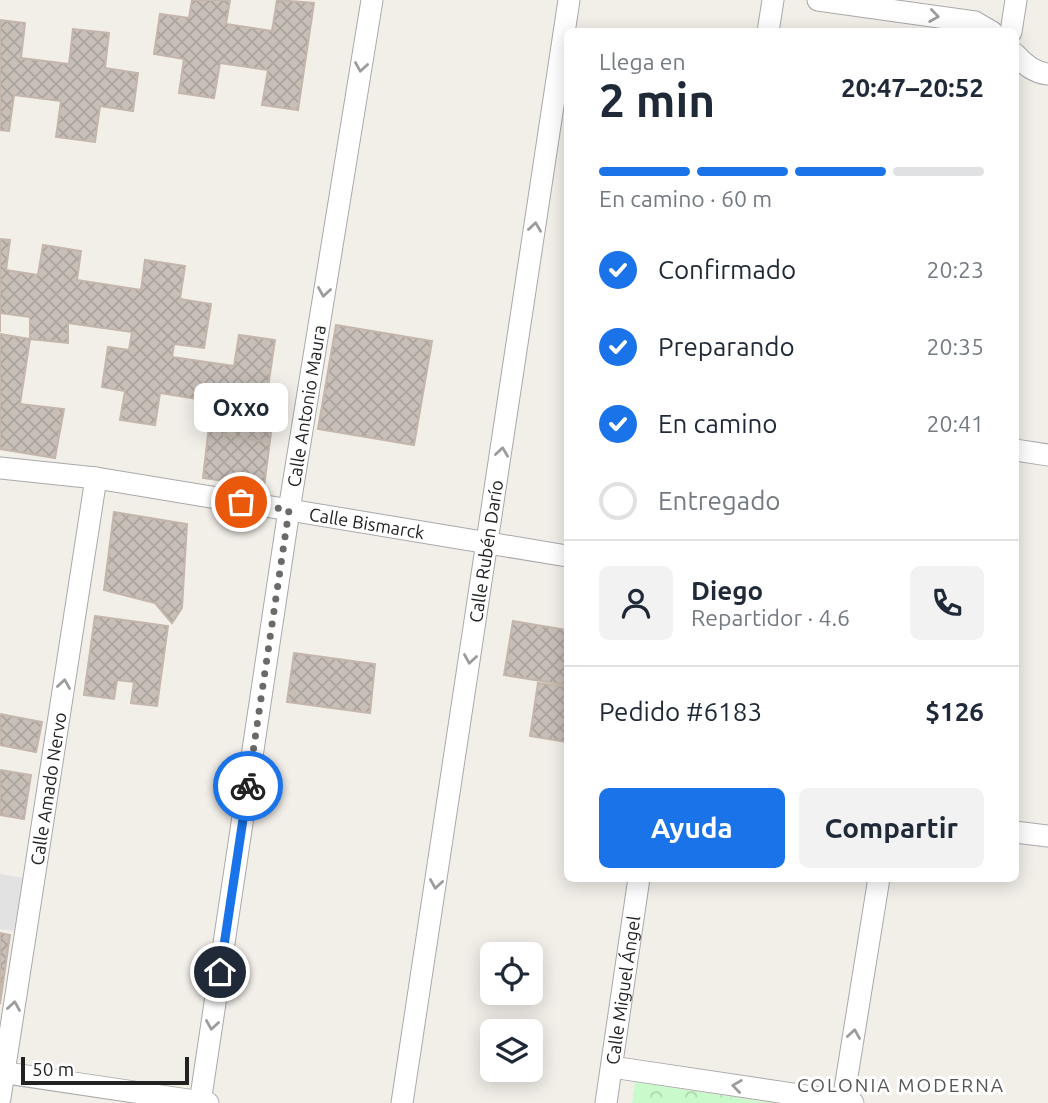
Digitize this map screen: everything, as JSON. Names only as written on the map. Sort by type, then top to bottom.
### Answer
[{"type":"street","name":"Calle Antonio Maura","points":[[203,1103],[289,510],[372,0]]},
{"type":"street","name":"Calle Rubén Darío","points":[[565,28],[569,0]]},
{"type":"street","points":[[769,28],[773,0]]},
{"type":"street","points":[[818,0],[975,22],[985,28]]},
{"type":"street","points":[[1012,28],[1016,0]]},
{"type":"street","name":"Calle Rubén Darío","points":[[402,1103],[564,34]]},
{"type":"street","points":[[1019,58],[1041,74],[1048,74]]},
{"type":"street","points":[[1019,451],[1048,455]]},
{"type":"street","name":"Calle Bismarck","points":[[0,468],[96,478],[564,556]]},
{"type":"street","name":"Calle Amado Nervo","points":[[0,1098],[96,478]]},
{"type":"street","points":[[1019,832],[1048,836]]},
{"type":"street","name":"Calle Miguel Ángel","points":[[606,1103],[638,882]]},
{"type":"street","points":[[612,1067],[848,1102],[878,882]]},
{"type":"street","points":[[2,1072],[203,1103]]},
{"type":"green space","points":[[635,1082],[773,1103],[632,1103]]},
{"type":"shaded area","points":[[0,874],[23,878],[15,931],[0,929]]},
{"type":"building","points":[[192,0],[230,0],[226,24],[272,31],[277,0],[314,3],[298,110],[262,105],[268,70],[220,63],[214,98],[179,93],[184,59],[154,54],[160,14],[189,18]]},
{"type":"building","points":[[0,20],[25,23],[21,58],[69,64],[73,29],[109,33],[105,68],[138,73],[133,111],[100,106],[95,142],[56,137],[61,101],[14,95],[9,131],[0,130]]},
{"type":"building","points":[[0,239],[10,240],[6,270],[38,275],[43,245],[81,251],[77,280],[141,290],[145,260],[185,266],[180,299],[211,304],[204,348],[174,344],[172,357],[234,366],[239,335],[275,340],[260,441],[224,435],[229,404],[160,393],[155,425],[120,420],[125,391],[102,387],[108,347],[129,350],[132,332],[68,323],[68,343],[30,339],[30,317],[0,313]]},
{"type":"building","points":[[336,325],[432,341],[414,445],[318,429]]},
{"type":"building","points":[[0,334],[30,339],[20,404],[64,409],[55,458],[0,449]]},
{"type":"building","points":[[210,417],[272,425],[264,487],[203,478]]},
{"type":"building","points":[[114,512],[187,524],[182,608],[172,623],[155,603],[104,590]]},
{"type":"building","points":[[95,616],[168,626],[157,706],[131,703],[134,682],[117,680],[114,699],[84,695]]},
{"type":"building","points":[[513,621],[564,630],[564,685],[504,675]]},
{"type":"building","points":[[294,653],[375,664],[370,713],[287,702]]},
{"type":"building","points":[[538,683],[564,687],[564,742],[530,736]]},
{"type":"building","points":[[0,714],[42,722],[36,752],[0,745]]},
{"type":"building","points":[[0,770],[31,775],[24,819],[0,815]]},
{"type":"building","points":[[0,933],[10,935],[0,1004]]},
{"type":"way so far","points":[[241,502],[289,510],[248,786]]},
{"type":"place","name":"Oxxo","points":[[241,502]]},
{"type":"district","name":"COLONIA MODERNA","points":[[901,1085]]},
{"type":"route","points":[[220,972],[248,786]]}]
